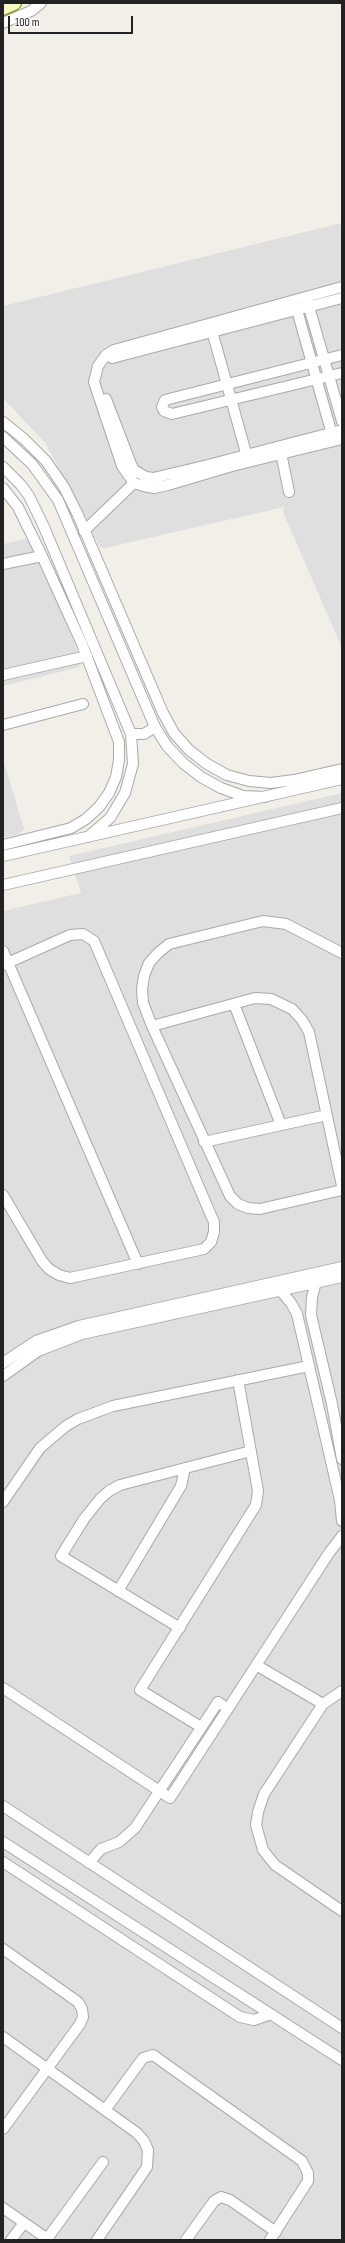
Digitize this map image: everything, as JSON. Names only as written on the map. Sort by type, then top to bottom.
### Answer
[{"type":"main road","points":[[3,8],[14,3]]},
{"type":"street","points":[[3,23],[31,10],[41,3]]},
{"type":"street","points":[[188,334],[212,331],[294,299],[342,287]]},
{"type":"street","points":[[305,296],[342,422]]},
{"type":"street","points":[[280,449],[246,453],[168,486],[132,476],[114,431],[95,373],[104,362],[115,353],[242,319],[297,310],[342,298]]},
{"type":"street","points":[[294,299],[317,380],[336,437]]},
{"type":"street","points":[[212,331],[246,453]]},
{"type":"street","points":[[342,355],[165,400],[162,407],[164,411],[172,414],[342,373]]},
{"type":"street","points":[[3,422],[24,439],[46,461],[64,487],[163,713],[174,733],[189,750],[207,764],[227,775],[248,781],[271,783],[294,780],[342,769]]},
{"type":"street","points":[[154,483],[166,475],[205,470],[280,449],[336,437],[342,430]]},
{"type":"street","points":[[3,437],[32,464],[58,500],[155,727],[172,752],[201,777],[221,788],[243,796],[265,797]]},
{"type":"street","points":[[280,449],[290,492]]},
{"type":"street","points":[[3,467],[21,485],[38,515],[72,592],[86,642],[87,656],[119,742],[119,760],[111,787],[99,807],[86,819],[71,828],[3,845]]},
{"type":"street","points":[[166,475],[168,486]]},
{"type":"street","points":[[84,530],[132,476]]},
{"type":"street","points":[[3,488],[7,498],[18,507],[131,734],[132,764],[125,793],[110,818],[88,837]]},
{"type":"street","points":[[3,564],[42,556]]},
{"type":"street","points":[[111,622],[122,619]]},
{"type":"street","points":[[3,675],[87,656]]},
{"type":"street","points":[[3,725],[83,704]]},
{"type":"street","points":[[131,734],[144,734],[155,727]]},
{"type":"street","points":[[3,856],[342,779]]},
{"type":"street","points":[[3,885],[342,808]]},
{"type":"street","points":[[342,953],[296,928],[274,921],[263,922],[169,944],[149,963],[144,976],[142,989],[143,1003],[152,1026],[230,1196],[238,1204],[248,1208],[260,1209],[342,1190]]},
{"type":"street","points":[[3,1195],[42,1261],[49,1269],[59,1275],[70,1278],[82,1277],[204,1249],[211,1242],[214,1232],[214,1222],[94,941],[83,934],[70,935],[5,964]]},
{"type":"street","points":[[3,951],[5,964],[138,1264]]},
{"type":"street","points":[[152,1026],[255,998],[271,999],[286,1005],[302,1020],[309,1032],[342,1186]]},
{"type":"street","points":[[234,1004],[281,1125]]},
{"type":"street","points":[[204,1142],[327,1114]]},
{"type":"street","points":[[3,1363],[36,1341],[79,1326],[342,1267]]},
{"type":"street","points":[[3,1376],[38,1351],[67,1338],[342,1277]]},
{"type":"street","points":[[316,1282],[312,1297],[311,1315],[332,1404],[342,1459]]},
{"type":"street","points":[[280,1290],[291,1302],[297,1314],[340,1500],[342,1518]]},
{"type":"street","points":[[3,1502],[40,1448],[66,1426],[78,1419],[113,1406],[309,1366]]},
{"type":"street","points":[[201,1726],[140,1690],[256,1505],[258,1492],[238,1380]]},
{"type":"street","points":[[180,1628],[61,1556],[84,1519],[100,1499],[109,1491],[120,1485],[251,1451]]},
{"type":"street","points":[[118,1591],[181,1486],[185,1468]]},
{"type":"street","points":[[3,1688],[170,1798],[329,1552],[342,1536]]},
{"type":"street","points":[[256,1665],[323,1704]]},
{"type":"street","points":[[342,1691],[323,1704],[264,1794],[258,1812],[256,1825],[263,1850],[275,1866],[342,1911]]},
{"type":"street","points":[[89,1863],[101,1849],[114,1845],[130,1834],[218,1702],[228,1708]]},
{"type":"street","points":[[3,1806],[342,2028]]},
{"type":"street","points":[[3,1842],[342,2060]]},
{"type":"street","points":[[3,1862],[240,2017],[254,2020],[271,2014]]},
{"type":"street","points":[[3,1949],[78,2002],[82,2009],[83,2017],[80,2024],[46,2068],[3,2129]]},
{"type":"street","points":[[3,2037],[105,2110],[144,2140],[148,2150],[149,2159],[147,2167],[97,2240]]},
{"type":"street","points":[[105,2110],[142,2058],[153,2055],[302,2161],[306,2168],[308,2181],[305,2188],[273,2236],[230,2200],[222,2197],[214,2201],[186,2240]]},
{"type":"street","points":[[3,2208],[48,2240],[103,2162]]},
{"type":"street","points":[[11,2240],[24,2222]]},
{"type":"shaded area","points":[[342,223],[342,648],[283,512],[284,507],[105,548],[100,547],[46,444],[3,398],[3,306]]},
{"type":"shaded area","points":[[26,539],[33,541],[81,660],[80,667],[3,686],[3,544]]},
{"type":"shaded area","points":[[3,759],[24,829],[19,834],[3,838]]},
{"type":"shaded area","points":[[342,793],[342,2240],[3,2240],[3,911],[81,893],[69,856]]}]
